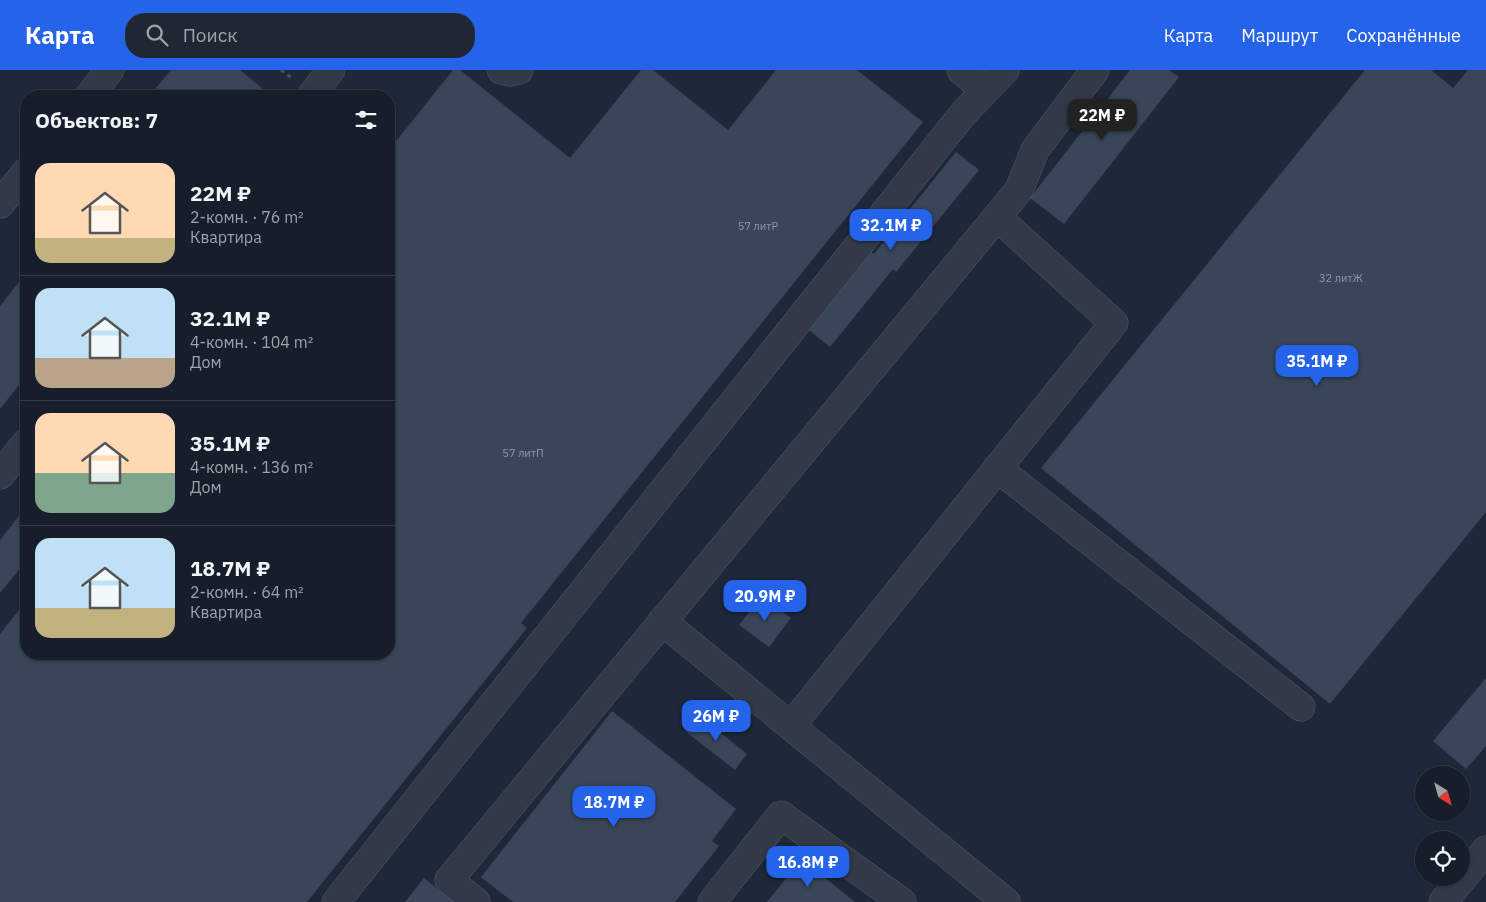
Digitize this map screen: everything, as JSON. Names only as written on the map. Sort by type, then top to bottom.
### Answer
[{"type":"lane","points":[[94,90],[110,70]]},
{"type":"lane","points":[[316,90],[331,70]]},
{"type":"lane","points":[[501,70],[510,72],[519,70]]},
{"type":"lane","points":[[961,70],[985,90]]},
{"type":"lane","points":[[336,902],[957,122],[1005,70]]},
{"type":"lane","points":[[476,902],[449,880],[1019,190],[1036,150],[1095,70]]},
{"type":"lane","points":[[0,204],[20,179]]},
{"type":"lane","points":[[791,726],[1114,323],[997,217]]},
{"type":"lane","points":[[0,475],[20,450]]},
{"type":"lane","points":[[997,468],[1301,707]]},
{"type":"lane","points":[[662,621],[1006,902]]},
{"type":"lane","points":[[712,902],[781,815],[902,902]]},
{"type":"lane","points":[[1443,902],[1486,850]]},
{"type":"building","points":[[171,70],[240,70],[263,89],[158,90],[156,88]]},
{"type":"building","points":[[453,70],[460,70],[570,158],[641,70],[653,70],[728,130],[776,70],[857,70],[923,122],[521,623],[527,628],[307,902],[0,902],[0,634],[20,609],[20,660],[395,660],[395,142]]},
{"type":"building","points":[[1130,70],[1169,70],[1179,77],[1064,224],[1030,198]]},
{"type":"building","points":[[1365,70],[1431,70],[1453,88],[1468,70],[1486,70],[1486,512],[1330,704],[1041,468]]},
{"type":"building","points":[[956,152],[979,170],[896,272],[893,269],[830,347],[805,327],[868,250],[874,254]]},
{"type":"building","points":[[20,281],[20,384],[0,409],[0,306]]},
{"type":"building","points":[[20,515],[20,568],[0,593],[0,540]]},
{"type":"building","points":[[762,596],[791,618],[769,647],[739,625]]},
{"type":"building","points":[[1486,678],[1486,746],[1469,766],[1462,766],[1433,741]]},
{"type":"building","points":[[612,711],[736,809],[712,841],[719,846],[675,902],[513,902],[481,877]]},
{"type":"building","points":[[697,714],[747,754],[735,770],[685,731]]},
{"type":"building","points":[[802,859],[855,902],[767,902]]},
{"type":"building","points":[[424,878],[454,902],[405,902]]}]
